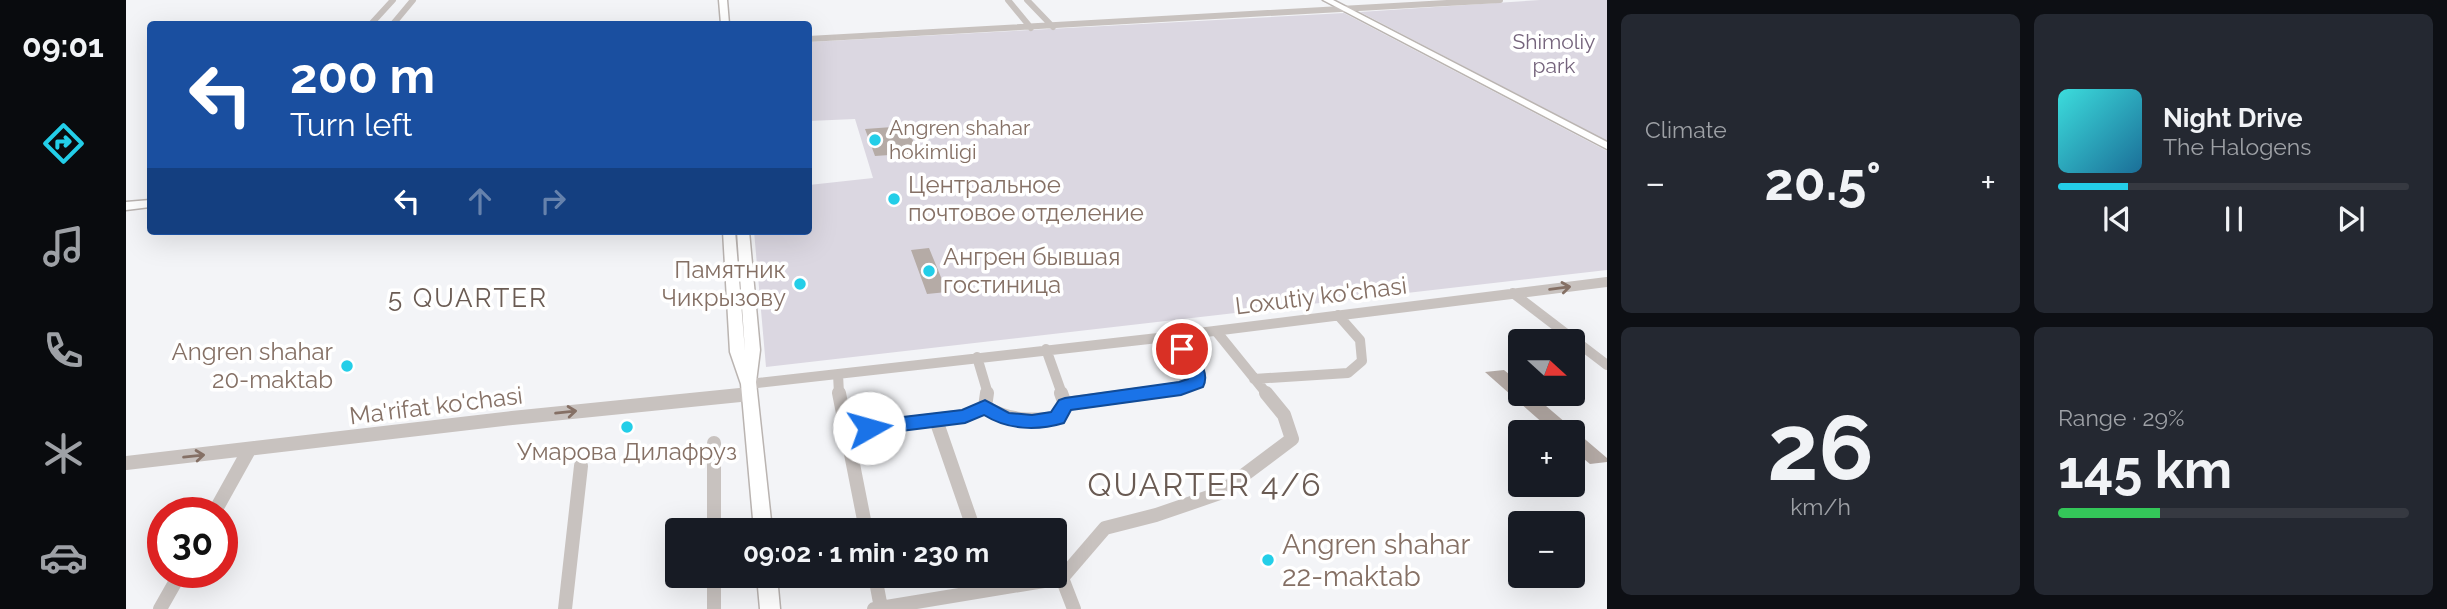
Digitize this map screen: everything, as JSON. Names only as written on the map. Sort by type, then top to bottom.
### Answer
[{"type":"main road","points":[[714,0],[716,21]]},
{"type":"main road","points":[[723,0],[725,21]]},
{"type":"main road","points":[[1327,0],[1607,146]]},
{"type":"main road","points":[[126,197],[147,195]]},
{"type":"main road","points":[[126,205],[147,204]]},
{"type":"main road","points":[[729,235],[738,352],[750,389]]},
{"type":"main road","points":[[743,235],[753,350],[750,389],[762,518]]},
{"type":"main road","points":[[768,588],[770,609]]},
{"type":"street","points":[[375,21],[393,0]]},
{"type":"street","points":[[396,21],[413,0]]},
{"type":"street","points":[[1008,0],[1031,28]]},
{"type":"street","points":[[1027,0],[1053,27]]},
{"type":"street","points":[[812,39],[1500,0]]},
{"type":"street","name":"Loxutiy ko'chasi","points":[[750,389],[838,374],[1216,331],[1607,282]]},
{"type":"street","points":[[1513,293],[1607,365]]},
{"type":"street","points":[[1254,379],[1348,373],[1362,360],[1360,340],[1338,314]]},
{"type":"street","points":[[1067,572],[1105,527],[1156,515],[1220,493],[1292,439],[1284,415],[1216,331]]},
{"type":"street","points":[[1065,404],[1181,388],[1196,383],[1197,372],[1174,335]]},
{"type":"street","points":[[985,407],[1005,419],[1032,422],[1057,418],[1065,404],[1046,349]]},
{"type":"street","points":[[977,357],[988,396],[985,407]]},
{"type":"street","points":[[838,374],[864,518]]},
{"type":"street","name":"Ma'rifat ko'chasi","points":[[126,463],[750,389]]},
{"type":"street","points":[[846,431],[965,416],[985,407]]},
{"type":"street","points":[[936,420],[970,518]]},
{"type":"street","points":[[714,443],[714,518]]},
{"type":"street","points":[[223,497],[249,450]]},
{"type":"street","points":[[565,609],[581,467]]},
{"type":"street","points":[[160,609],[172,588]]},
{"type":"street","points":[[713,609],[714,588]]},
{"type":"street","points":[[876,588],[877,608],[941,603],[978,588]]},
{"type":"street","points":[[1066,588],[1074,609]]},
{"type":"green space","name":"Shimoliy park","points":[[1540,0],[1607,0],[1607,141],[1360,12]]},
{"type":"green space","points":[[1344,13],[1607,151],[1607,270],[766,367],[754,235],[812,235],[812,185],[873,178],[855,119],[812,121],[812,42]]},
{"type":"building","name":"Angren shahar hokimligi","points":[[906,126],[919,153],[875,156],[865,129]]},
{"type":"building","name":"Ангрен бывшая гостиница","points":[[929,248],[947,292],[927,294],[911,250]]},
{"type":"building","points":[[1504,370],[1508,373],[1508,392],[1485,372]]},
{"type":"building","points":[[1524,406],[1546,406],[1562,420],[1539,420]]},
{"type":"building","points":[[1585,439],[1607,458],[1607,462],[1590,464],[1585,460]]},
{"type":"place","name":"Angren shahar hokimligi","points":[[875,140]]},
{"type":"place","name":"Центральное почтовое отделение","points":[[894,199]]},
{"type":"place","name":"Ангрен бывшая гостиница","points":[[929,271]]},
{"type":"place","name":"Памятник Чикрызову","points":[[800,284]]},
{"type":"place","name":"Angren shahar 20-maktab","points":[[347,366]]},
{"type":"place","name":"Умарова Дилафруз","points":[[627,427]]},
{"type":"place","name":"Angren shahar 22-maktab","points":[[1268,560]]},
{"type":"district","name":"5 QUARTER","points":[[468,298]]},
{"type":"district","name":"QUARTER 4/6","points":[[1205,485]]},
{"type":"route","points":[[869,428],[965,416],[985,407],[1005,419],[1032,422],[1057,418],[1065,404],[1181,388],[1196,383],[1197,372],[1182,349]]}]
